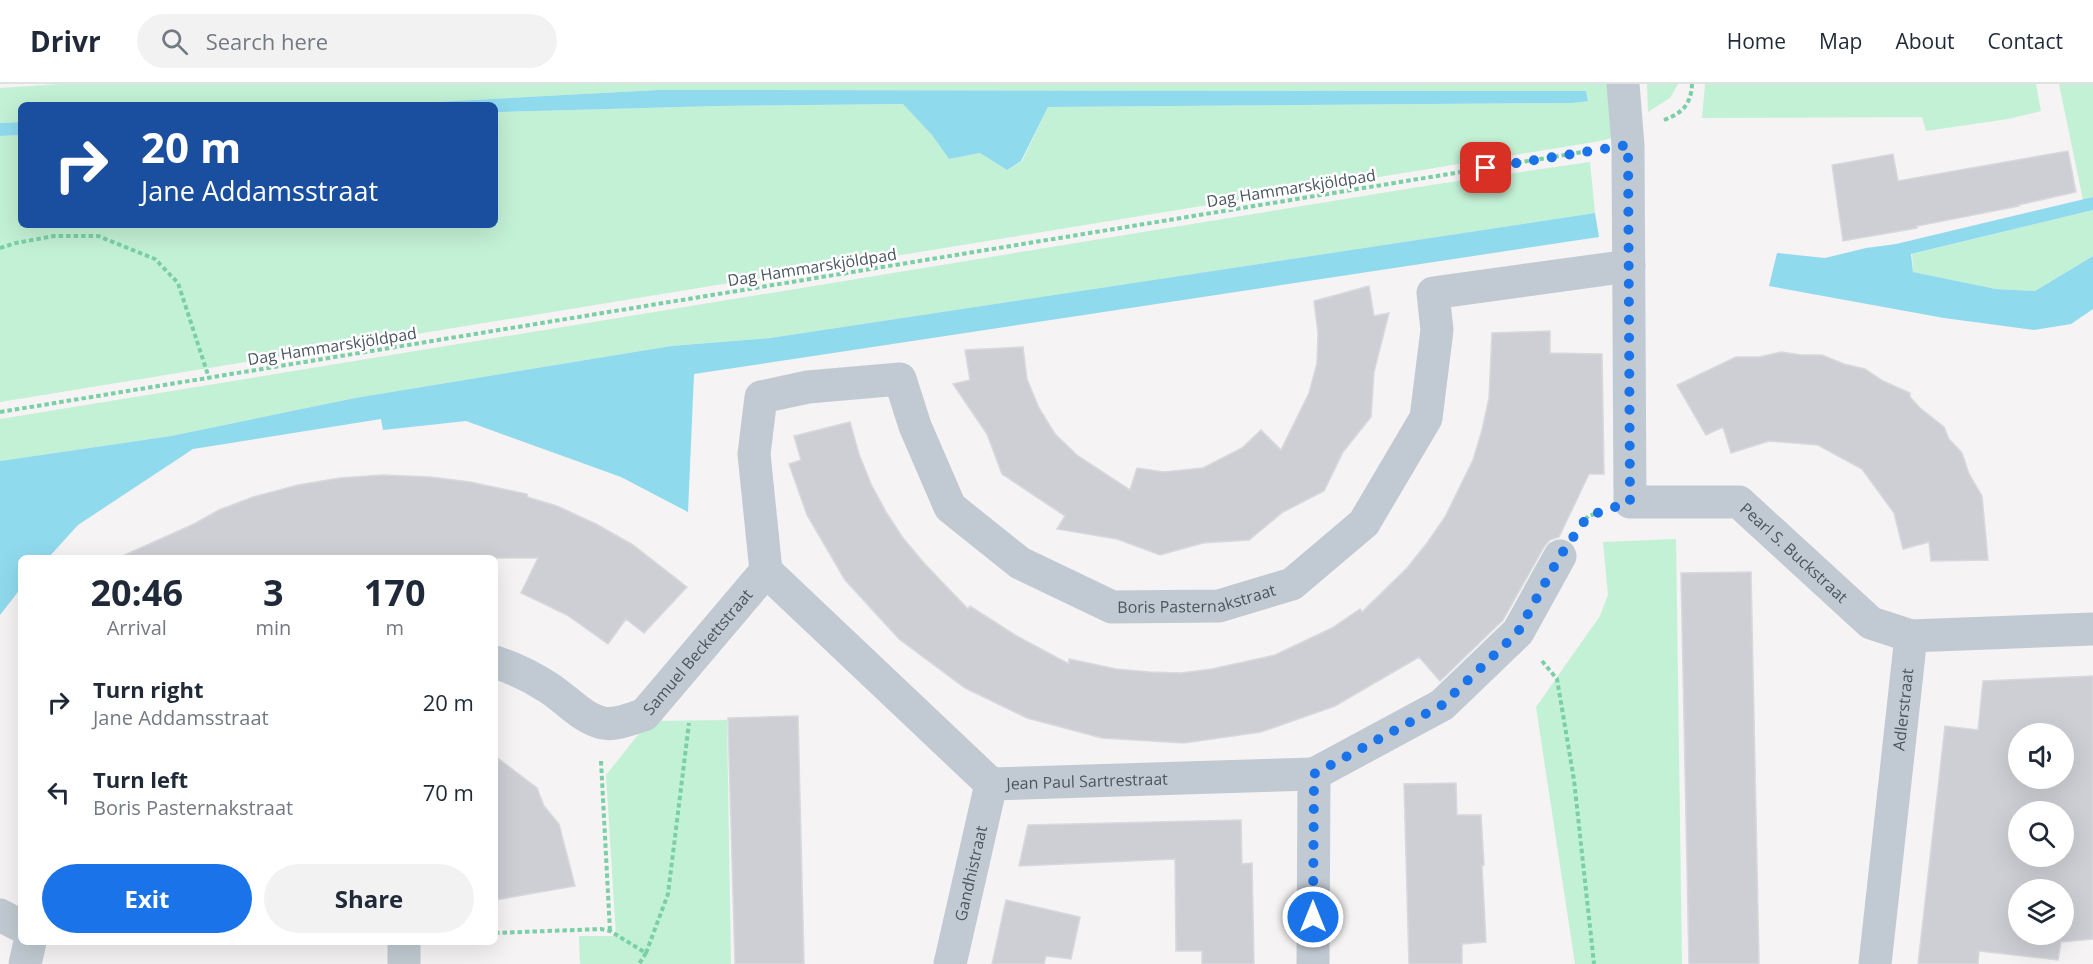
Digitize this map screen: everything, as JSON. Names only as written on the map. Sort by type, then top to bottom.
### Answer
[{"type":"street","points":[[1624,90],[1628,145],[1630,502]]},
{"type":"street","name":"Boris Pasternakstraat","points":[[766,571],[754,454],[761,397],[808,387],[900,379],[915,426],[950,507],[1020,563],[1112,606],[1219,606],[1292,584],[1364,523],[1426,418],[1437,330],[1433,293],[1629,266]]},
{"type":"street","name":"Pearl S. Buckstraat","points":[[1630,502],[1739,502],[1871,623],[1911,636]]},
{"type":"street","points":[[1313,964],[1314,774],[1442,705],[1518,632],[1560,556]]},
{"type":"street","name":"Samuel Beckettstraat","points":[[603,723],[615,723],[644,715],[766,571]]},
{"type":"street","name":"Jean Paul Sartrestraat","points":[[766,571],[991,784],[1314,774]]},
{"type":"street","points":[[1911,636],[2093,629]]},
{"type":"street","name":"Adlerstraat","points":[[1875,964],[1911,636]]},
{"type":"street","points":[[498,663],[548,687],[581,712],[603,723]]},
{"type":"street","name":"Gandhistraat","points":[[950,964],[991,784]]},
{"type":"street","points":[[0,915],[18,924]]},
{"type":"street","points":[[25,964],[29,945]]},
{"type":"street","points":[[404,945],[404,964]]},
{"type":"path","name":"Dag Hammarskjöldpad","points":[[0,412],[1628,145]]},
{"type":"path","points":[[0,248],[54,236],[98,236],[155,259],[178,283],[209,378]]},
{"type":"path","points":[[1560,556],[1588,516],[1630,502]]},
{"type":"path","points":[[1518,632],[1557,679],[1574,780],[1594,964]]},
{"type":"path","points":[[639,964],[646,953],[668,894],[691,706],[681,671]]},
{"type":"path","points":[[603,723],[600,748],[610,931]]},
{"type":"path","points":[[498,933],[610,931],[646,953]]},
{"type":"green space","points":[[60,84],[1608,84],[1615,137],[0,402],[0,136],[18,135],[18,228],[498,228],[498,112],[904,104],[932,135],[949,159],[980,153],[1007,170],[1022,161],[1048,107],[1572,103],[1588,100],[1586,91],[658,90],[435,102],[18,102],[18,122],[0,123],[0,88]]},
{"type":"green space","points":[[1647,84],[1678,84],[1670,98],[1648,112]]},
{"type":"green space","points":[[1705,84],[2036,84],[2041,111],[2008,119],[1926,131],[1922,117],[1702,118]]},
{"type":"green space","points":[[2059,84],[2093,84],[2093,197],[2083,200]]},
{"type":"green space","points":[[1590,162],[1595,213],[770,338],[671,346],[355,398],[171,436],[0,461],[0,419],[1431,185]]},
{"type":"green space","points":[[2093,210],[2093,256],[2035,291],[1996,289],[1913,272],[1912,254]]},
{"type":"green space","points":[[1676,539],[1682,964],[1575,964],[1536,707],[1600,616],[1608,595],[1603,542]]},
{"type":"green space","points":[[727,720],[731,964],[580,964],[579,936],[616,936],[606,775],[649,721]]},
{"type":"water","points":[[658,90],[1586,91],[1588,101],[1572,103],[1048,107],[1021,161],[1007,170],[980,153],[949,159],[932,135],[903,104],[498,112],[498,102],[435,102]]},
{"type":"water","points":[[18,122],[18,135],[0,136],[0,123]]},
{"type":"water","points":[[2093,197],[2093,210],[1911,254],[1913,272],[1996,289],[2035,291],[2093,256],[2093,309],[2071,324],[2034,330],[1944,318],[1769,286],[1777,253],[1825,258],[1866,248],[1896,244]]},
{"type":"water","points":[[1595,213],[1599,237],[694,374],[688,512],[621,477],[466,421],[383,430],[381,419],[193,449],[78,525],[51,555],[18,555],[18,592],[0,615],[0,461],[171,436],[355,398],[671,346],[770,338]]},
{"type":"building","points":[[2068,151],[2076,192],[1917,226],[1917,228],[1843,241],[1832,165],[1893,154],[1898,181]]},
{"type":"building","points":[[1369,286],[1374,316],[1389,313],[1374,372],[1371,417],[1343,452],[1324,491],[1283,512],[1249,540],[1203,543],[1160,555],[1117,539],[1057,529],[1065,516],[1002,474],[987,434],[953,384],[970,380],[965,350],[1023,347],[1027,379],[1039,408],[1055,434],[1078,456],[1130,490],[1137,468],[1164,472],[1203,468],[1242,448],[1261,430],[1281,450],[1309,393],[1317,363],[1318,333],[1314,301]]},
{"type":"building","points":[[1550,331],[1550,353],[1602,354],[1604,474],[1589,474],[1559,537],[1550,540],[1544,547],[1503,620],[1440,681],[1419,657],[1335,706],[1261,732],[1184,743],[1102,738],[1027,718],[965,688],[899,639],[845,580],[807,515],[789,464],[801,460],[794,436],[850,422],[871,484],[886,512],[903,538],[924,563],[968,609],[970,606],[1015,635],[1069,664],[1069,659],[1116,669],[1149,672],[1181,673],[1212,669],[1275,655],[1332,628],[1360,609],[1362,612],[1407,568],[1445,517],[1473,460],[1489,398],[1492,333]]},
{"type":"building","points":[[1781,352],[1822,355],[1865,369],[1883,381],[1910,393],[1910,397],[1920,408],[1944,427],[1949,439],[1962,453],[1969,474],[1982,496],[1988,560],[1931,561],[1929,542],[1903,549],[1894,513],[1862,469],[1818,445],[1769,441],[1731,453],[1723,427],[1706,435],[1677,385],[1736,357],[1759,357]]},
{"type":"building","points":[[383,475],[430,477],[470,482],[527,494],[527,497],[557,506],[596,524],[633,545],[687,587],[644,633],[626,619],[608,644],[567,615],[521,593],[538,558],[498,558],[498,555],[125,555],[194,524],[219,510],[253,497],[298,485],[340,478]]},
{"type":"building","points":[[1751,572],[1759,964],[1689,964],[1681,573]]},
{"type":"building","points":[[2093,676],[2093,939],[2074,941],[2074,879],[2008,879],[2008,945],[2060,945],[2058,960],[1979,951],[1978,964],[1918,964],[1945,726],[1978,730],[1983,681]]},
{"type":"building","points":[[798,716],[804,964],[735,964],[728,718]]},
{"type":"building","points":[[498,758],[537,788],[544,806],[559,824],[575,886],[498,899]]},
{"type":"building","points":[[1456,783],[1457,815],[1481,815],[1486,942],[1462,944],[1462,964],[1409,964],[1404,784]]},
{"type":"building","points":[[1241,820],[1242,864],[1252,863],[1254,964],[1202,964],[1202,951],[1176,951],[1175,859],[1019,866],[1028,825]]},
{"type":"building","points":[[1006,900],[1080,917],[1071,959],[1046,956],[1044,964],[992,964]]},
{"type":"route","points":[[1313,917],[1314,774],[1442,705],[1518,632],[1560,556],[1588,516],[1630,502],[1628,145],[1486,168]]}]
